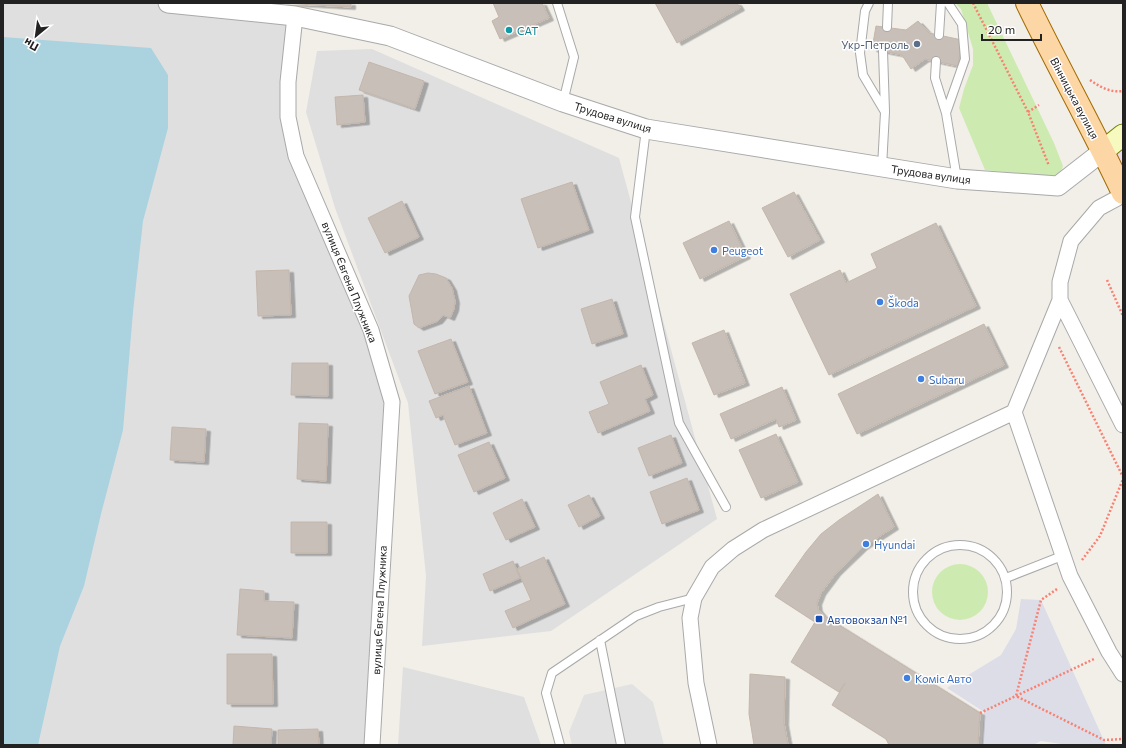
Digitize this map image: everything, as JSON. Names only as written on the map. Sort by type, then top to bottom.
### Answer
[{"type":"main road","name":"Вінницька вулиця","points":[[1027,3],[1068,87],[1103,150],[1123,194]]},
{"type":"main road","name":"Трудова вулиця","points":[[1103,150],[1123,136]]},
{"type":"street","name":"Трудова вулиця","points":[[168,3],[295,16],[390,36],[564,102],[646,129],[957,179],[1058,186],[1103,150]]},
{"type":"street","name":"вулиця Євгена Плужника","points":[[295,16],[288,82],[288,117],[296,156],[371,330],[392,402],[372,745]]},
{"type":"street","points":[[1123,194],[1099,208],[1071,241],[1060,282],[1060,300],[1014,412],[1070,576],[1109,652],[1123,674]]},
{"type":"street","points":[[1060,300],[1123,426]]},
{"type":"street","points":[[709,745],[696,683],[690,618],[694,598],[712,567],[733,550],[763,530],[1014,412]]},
{"type":"lane","points":[[557,3],[574,57],[564,102]]},
{"type":"lane","points":[[869,3],[865,11],[860,53],[863,75],[884,112]]},
{"type":"lane","points":[[887,27],[888,3]]},
{"type":"lane","points":[[939,35],[941,3]]},
{"type":"lane","points":[[946,112],[965,59],[962,24],[948,3]]},
{"type":"lane","points":[[882,167],[884,112],[883,51]]},
{"type":"lane","points":[[936,61],[935,78],[946,112],[957,179]]},
{"type":"lane","points":[[646,129],[635,217],[636,224],[679,423],[726,507]]},
{"type":"lane","points":[[957,544],[978,547],[996,559],[1006,578],[1008,599],[1000,619],[984,634],[971,638],[964,640],[942,637],[925,625],[914,606],[913,585],[920,565],[936,550],[957,544]]},
{"type":"lane","points":[[1006,578],[1062,556]]},
{"type":"lane","points":[[560,745],[546,693],[552,673],[636,616],[659,607],[694,598]]},
{"type":"lane","points":[[600,640],[621,745]]},
{"type":"path","points":[[973,3],[1028,112],[1050,169]]},
{"type":"path","points":[[1086,76],[1101,88],[1118,92],[1123,91]]},
{"type":"path","points":[[1028,112],[1039,105]]},
{"type":"path","points":[[1107,280],[1123,316]]},
{"type":"path","points":[[1049,327],[1123,478]]},
{"type":"path","points":[[980,713],[1109,652]]},
{"type":"path","points":[[1016,696],[1104,740],[1123,739]]},
{"type":"shaded area","points":[[3,3],[168,3],[295,16],[288,117],[392,402],[372,745],[3,745]]},
{"type":"shaded area","points":[[372,49],[619,158],[717,519],[551,631],[422,646],[426,576],[408,403],[335,208],[306,112],[317,51]]},
{"type":"shaded area","points":[[1123,147],[1123,172],[1114,153]]},
{"type":"shaded area","points":[[1021,599],[1041,600],[1106,745],[1068,745],[1041,741],[1033,745],[982,745],[984,712],[947,688],[1001,655],[1016,629]]},
{"type":"shaded area","points":[[403,667],[524,697],[541,745],[398,745]]},
{"type":"shaded area","points":[[632,684],[653,702],[664,745],[572,745],[569,732],[584,695]]},
{"type":"green space","points":[[955,3],[987,3],[1054,143],[1063,166],[1061,172],[1055,177],[985,170],[959,108],[973,65],[973,49],[961,9]]},
{"type":"green space","points":[[955,564],[965,564],[980,572],[986,581],[988,592],[986,603],[980,612],[965,620],[955,620],[944,615],[937,608],[932,597],[932,587],[937,576],[944,569]]},
{"type":"water","points":[[3,37],[151,48],[168,75],[168,128],[143,221],[133,312],[123,430],[84,586],[60,646],[38,745],[3,745]]},
{"type":"building","points":[[282,3],[351,3],[351,7]]},
{"type":"building","name":"САТ","points":[[493,3],[542,3],[549,18],[500,39],[492,21],[499,17]]},
{"type":"building","points":[[655,3],[737,3],[740,8],[677,43]]},
{"type":"building","name":"Укр-Петроль","points":[[918,21],[929,33],[962,40],[958,66],[925,59],[911,69],[902,55],[872,49],[876,26],[906,30]]},
{"type":"building","points":[[369,62],[424,81],[415,109],[359,90]]},
{"type":"building","points":[[363,95],[365,122],[337,125],[335,97]]},
{"type":"building","points":[[572,182],[589,230],[538,248],[521,199]]},
{"type":"building","points":[[794,192],[820,240],[788,257],[762,208]]},
{"type":"building","points":[[402,201],[419,237],[385,253],[368,218]]},
{"type":"building","points":[[729,221],[746,256],[700,279],[683,243]]},
{"type":"building","points":[[936,223],[976,306],[829,375],[790,294],[840,270],[846,283],[877,268],[871,254]]},
{"type":"building","points":[[289,270],[291,315],[258,316],[256,271]]},
{"type":"building","points":[[428,273],[446,278],[452,288],[455,301],[454,309],[450,318],[443,315],[438,321],[419,328],[414,324],[409,296],[419,275]]},
{"type":"building","points":[[612,299],[623,334],[592,344],[581,309]]},
{"type":"building","points":[[984,324],[1004,365],[857,434],[838,394]]},
{"type":"building","points":[[724,330],[745,383],[714,395],[692,343]]},
{"type":"building","points":[[451,339],[468,382],[435,394],[418,351]]},
{"type":"building","points":[[292,363],[328,363],[328,396],[291,395]]},
{"type":"building","points":[[641,365],[653,395],[645,399],[650,411],[598,433],[589,412],[609,404],[600,382]]},
{"type":"building","points":[[469,386],[487,433],[455,445],[443,415],[436,418],[429,401]]},
{"type":"building","points":[[782,387],[796,420],[779,427],[776,419],[731,439],[720,414]]},
{"type":"building","points":[[299,423],[328,424],[326,481],[297,479]]},
{"type":"building","points":[[172,427],[206,429],[204,462],[170,460]]},
{"type":"building","points":[[776,434],[798,482],[761,498],[739,450]]},
{"type":"building","points":[[671,435],[682,463],[649,476],[638,448]]},
{"type":"building","points":[[489,442],[505,478],[474,492],[458,455]]},
{"type":"building","points":[[687,478],[699,510],[662,524],[650,492]]},
{"type":"building","name":"Автовокзал №1","points":[[878,494],[894,527],[863,547],[836,573],[821,593],[817,603],[818,609],[823,615],[980,713],[978,745],[889,745],[886,739],[832,705],[845,683],[839,692],[791,662],[815,622],[775,596],[806,552],[821,534]]},
{"type":"building","points":[[589,495],[600,516],[579,527],[568,505]]},
{"type":"building","points":[[522,499],[535,527],[506,540],[493,513]]},
{"type":"building","points":[[291,522],[327,522],[327,553],[291,553]]},
{"type":"building","points":[[544,557],[565,604],[513,628],[505,611],[531,600],[517,569]]},
{"type":"building","points":[[513,561],[520,578],[490,591],[483,574]]},
{"type":"building","points":[[240,589],[264,591],[264,601],[294,602],[292,638],[237,635]]},
{"type":"building","points":[[227,654],[272,654],[273,704],[227,704]]},
{"type":"building","points":[[750,674],[785,677],[784,723],[788,745],[754,745],[749,714]]},
{"type":"building","points":[[234,726],[272,729],[271,745],[233,745]]},
{"type":"building","points":[[318,729],[319,745],[278,745],[278,730]]},
{"type":"place","name":"САТ","points":[[509,30]]},
{"type":"place","name":"Укр-Петроль","points":[[917,44]]},
{"type":"place","name":"Peugeot","points":[[714,250]]},
{"type":"place","name":"Škoda","points":[[880,302]]},
{"type":"place","name":"Subaru","points":[[921,379]]},
{"type":"place","name":"Hyundai","points":[[866,544]]},
{"type":"place","name":"Автовокзал №1","points":[[819,619]]},
{"type":"place","name":"Коміс Авто","points":[[907,678]]}]
